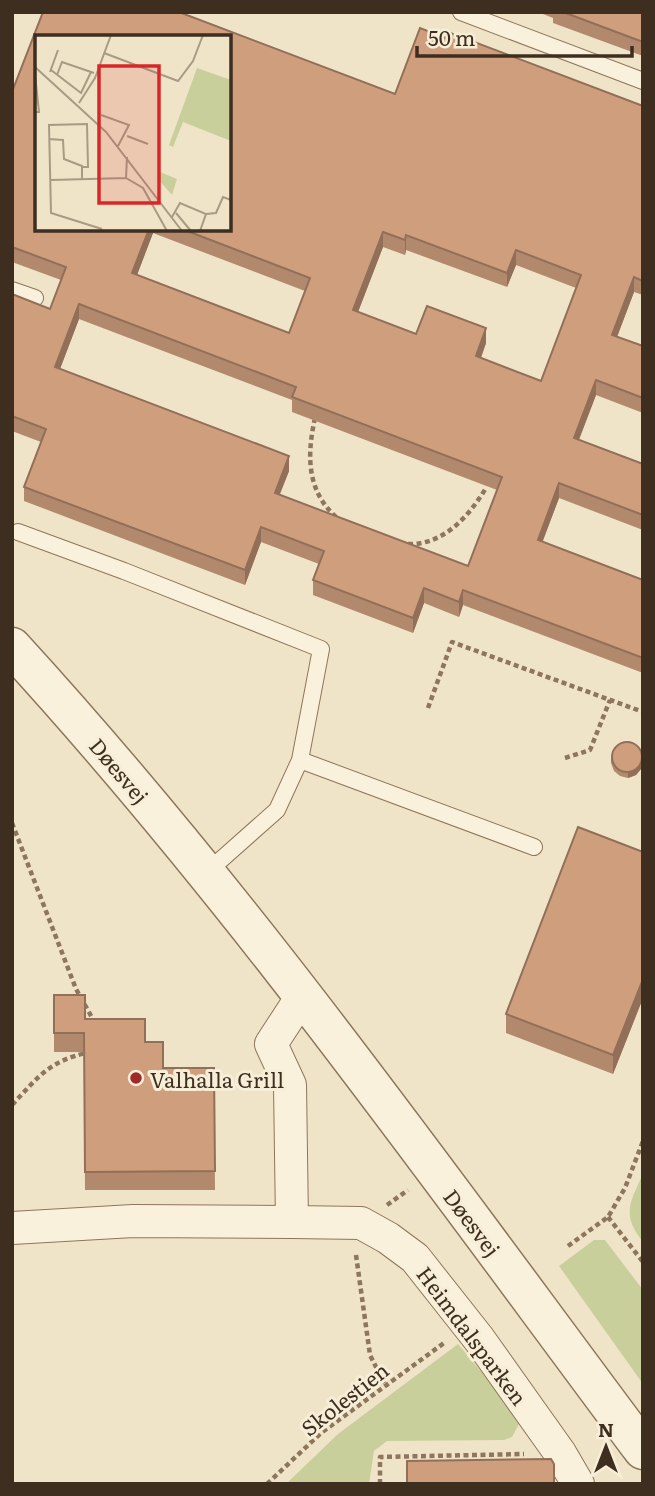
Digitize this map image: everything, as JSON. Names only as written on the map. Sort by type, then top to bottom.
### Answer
[{"type":"street","name":"Døesvej","points":[[12,647],[76,717],[303,995],[643,1450]]},
{"type":"street","points":[[12,1228],[133,1221],[292,1222],[290,1086],[271,1044],[303,995]]},
{"type":"street","name":"Heimdalsparken","points":[[292,1222],[361,1223],[415,1258],[480,1339],[560,1453],[578,1484]]},
{"type":"lane","points":[[461,12],[643,81]]},
{"type":"lane","points":[[12,290],[35,298]]},
{"type":"lane","points":[[18,532],[321,649],[300,760],[277,810],[206,873]]},
{"type":"lane","points":[[300,760],[534,847]]},
{"type":"path","points":[[315,418],[308,449],[313,481],[328,509],[344,523]]},
{"type":"path","points":[[402,544],[413,544],[444,535],[469,515],[486,488]]},
{"type":"path","points":[[428,708],[452,642],[643,712]]},
{"type":"path","points":[[565,758],[590,750],[610,700]]},
{"type":"path","points":[[12,823],[76,989],[96,1024]]},
{"type":"path","points":[[12,1105],[44,1069],[69,1057],[96,1051]]},
{"type":"path","points":[[568,1246],[608,1217],[625,1188],[643,1141]]},
{"type":"path","points":[[385,1385],[370,1355],[354,1244],[361,1223],[435,1171]]},
{"type":"path","points":[[608,1217],[643,1262]]},
{"type":"path","name":"Skolestien","points":[[267,1484],[321,1433],[444,1343]]},
{"type":"path","points":[[380,1484],[380,1457],[560,1453]]},
{"type":"green space","points":[[643,1174],[643,1242],[632,1224],[630,1208]]},
{"type":"green space","points":[[594,1240],[605,1240],[643,1290],[643,1384],[559,1266]]},
{"type":"green space","points":[[458,1344],[519,1416],[519,1424],[512,1437],[504,1440],[387,1441],[374,1451],[369,1484],[286,1484],[338,1434]]},
{"type":"building","points":[[43,12],[179,12],[395,94],[420,28],[446,38],[448,32],[643,106],[643,281],[634,277],[612,335],[643,346],[643,398],[596,380],[574,438],[643,464],[643,515],[559,483],[538,540],[643,580],[643,658],[463,590],[459,602],[424,588],[413,618],[313,580],[324,551],[261,527],[245,570],[24,487],[46,429],[12,416],[12,294],[50,309],[66,267],[12,247],[12,92]],"holes":[[[383,232],[405,240],[406,235],[507,273],[516,250],[581,275],[541,381],[476,356],[486,328],[427,306],[416,334],[353,310]],[[79,304],[296,387],[292,397],[502,477],[468,566],[275,493],[289,456],[55,367]]]},
{"type":"building","points":[[563,12],[643,12],[643,42]]},
{"type":"building","points":[[627,742],[638,746],[642,757],[638,768],[627,772],[616,768],[612,757],[616,746]]},
{"type":"building","points":[[578,827],[643,852],[643,979],[613,1055],[506,1014]]},
{"type":"building","points":[[54,995],[85,995],[85,1019],[145,1019],[145,1042],[163,1042],[163,1068],[214,1068],[215,1171],[85,1172],[84,1033],[54,1033]]},
{"type":"building","points":[[551,1459],[554,1464],[554,1484],[407,1484],[407,1461]]},
{"type":"place","name":"Valhalla Grill","points":[[136,1078]]}]
